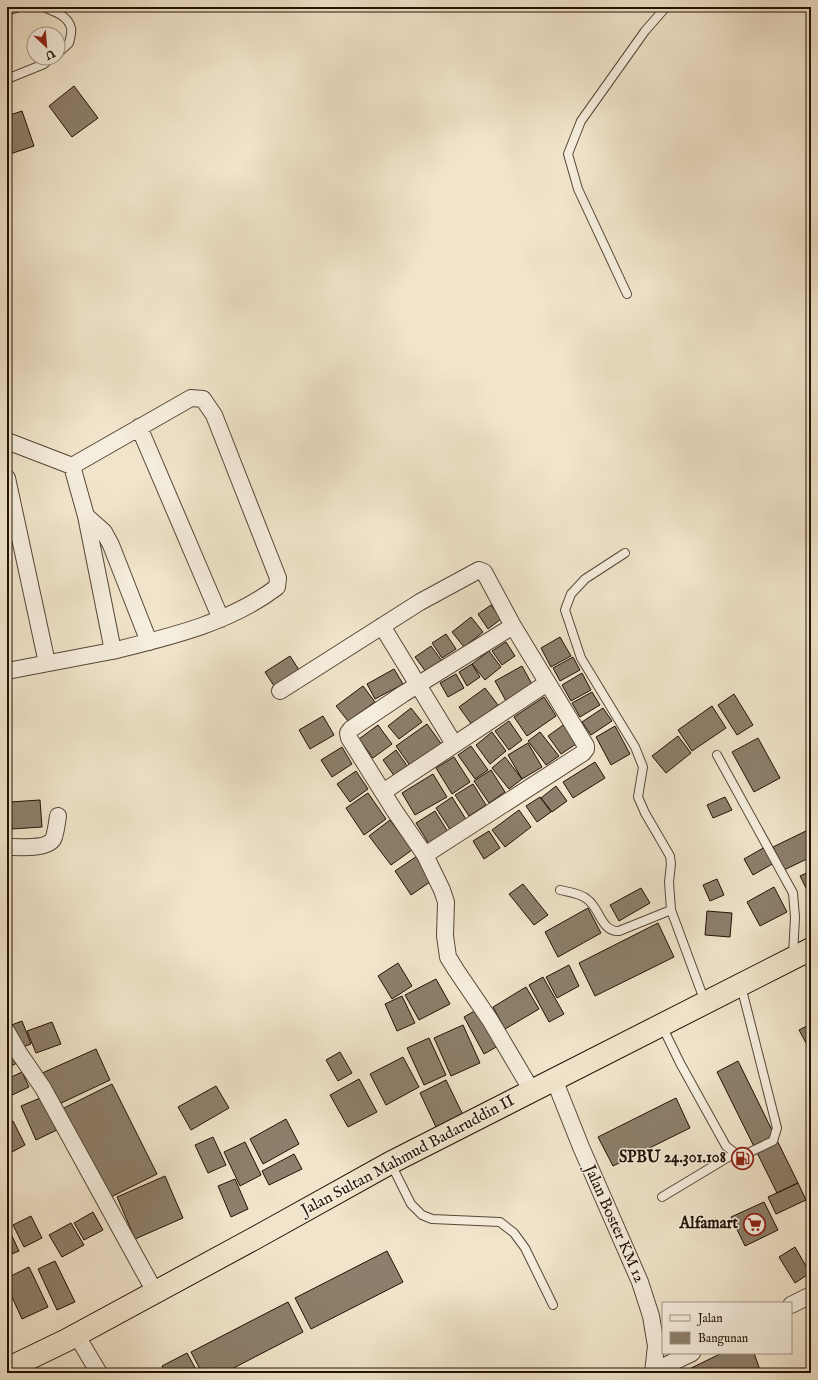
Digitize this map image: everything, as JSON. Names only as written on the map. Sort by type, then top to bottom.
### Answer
[{"type":"highway","name":"Jalan Sultan Mahmud Badaruddin II","points":[[19,1367],[78,1333],[390,1163],[802,954]]},
{"type":"street","points":[[7,671],[112,651],[149,642],[221,619],[264,597],[277,587],[278,578],[214,415],[203,399],[191,398],[72,466]]},
{"type":"street","points":[[139,427],[221,619]]},
{"type":"street","points":[[7,441],[72,466]]},
{"type":"street","points":[[72,466],[86,516],[112,651]]},
{"type":"street","points":[[7,478],[47,663]]},
{"type":"street","points":[[86,516],[104,532],[149,642]]},
{"type":"street","points":[[280,691],[420,602],[479,570],[484,572],[513,626],[586,746],[586,750],[425,855]]},
{"type":"street","points":[[382,626],[454,744]]},
{"type":"street","points":[[513,626],[403,694],[351,729],[348,733],[349,738],[383,792],[425,855],[442,890],[446,902],[445,936],[448,957],[490,1020],[532,1091]]},
{"type":"street","points":[[383,792],[547,682]]},
{"type":"street","points":[[7,847],[43,846],[49,843],[54,839],[58,816]]},
{"type":"street","points":[[7,1032],[18,1053],[43,1088],[155,1292]]},
{"type":"street","name":"Jalan Boster KM 12","points":[[554,1079],[580,1147],[640,1282],[651,1316],[656,1346],[653,1372]]},
{"type":"street","points":[[792,1304],[811,1295]]},
{"type":"street","points":[[78,1333],[80,1341],[99,1373]]},
{"type":"street","points":[[653,1372],[690,1354]]},
{"type":"lane","points":[[7,10],[20,7]]},
{"type":"lane","points":[[44,7],[62,15],[67,20],[71,28],[69,43],[66,45]]},
{"type":"lane","points":[[627,294],[578,188],[568,154],[581,121],[645,31],[666,7]]},
{"type":"lane","points":[[7,79],[39,66]]},
{"type":"lane","points":[[625,553],[586,579],[571,594],[565,610],[582,658],[635,747],[643,767],[638,797],[645,813],[670,856],[670,910],[705,1003]]},
{"type":"lane","points":[[717,755],[793,893],[795,917],[802,954]]},
{"type":"lane","points":[[560,890],[587,898],[592,903],[608,929],[614,931],[619,931],[670,910]]},
{"type":"lane","points":[[662,1025],[680,1063],[726,1146],[735,1153],[746,1154],[773,1141],[777,1128],[741,985]]},
{"type":"lane","points":[[662,1197],[735,1153]]},
{"type":"lane","points":[[390,1163],[412,1204],[422,1215],[432,1219],[500,1222],[514,1233],[524,1248],[553,1305]]},
{"type":"building","points":[[74,86],[98,118],[72,137],[49,106]]},
{"type":"building","points":[[22,111],[34,146],[7,155],[7,116]]},
{"type":"building","points":[[491,605],[501,619],[488,629],[478,614]]},
{"type":"building","points":[[471,617],[483,632],[464,647],[452,632]]},
{"type":"building","points":[[446,634],[456,649],[442,658],[432,643]]},
{"type":"building","points":[[560,637],[571,656],[551,667],[541,648]]},
{"type":"building","points":[[506,642],[515,656],[502,665],[492,651]]},
{"type":"building","points":[[431,646],[442,661],[426,672],[415,657]]},
{"type":"building","points":[[489,651],[501,667],[485,680],[472,664]]},
{"type":"building","points":[[290,656],[301,673],[276,689],[265,672]]},
{"type":"building","points":[[573,657],[580,670],[560,681],[553,668]]},
{"type":"building","points":[[472,664],[480,677],[467,686],[459,672]]},
{"type":"building","points":[[522,666],[533,686],[506,701],[495,681]]},
{"type":"building","points":[[394,669],[403,684],[375,699],[367,684]]},
{"type":"building","points":[[582,673],[591,690],[571,701],[562,685]]},
{"type":"building","points":[[456,674],[464,688],[448,697],[440,683]]},
{"type":"building","points":[[363,686],[375,702],[348,721],[336,706]]},
{"type":"building","points":[[485,688],[498,705],[472,725],[459,707]]},
{"type":"building","points":[[592,692],[600,705],[580,717],[572,703]]},
{"type":"building","points":[[734,694],[753,725],[737,735],[718,705]]},
{"type":"building","points":[[544,697],[556,716],[527,736],[514,717]]},
{"type":"building","points":[[712,706],[726,728],[692,751],[678,730]]},
{"type":"building","points":[[411,708],[422,722],[399,739],[388,726]]},
{"type":"building","points":[[603,708],[612,721],[591,735],[582,722]]},
{"type":"building","points":[[323,716],[334,735],[310,749],[299,730]]},
{"type":"building","points":[[509,721],[522,740],[509,750],[495,731]]},
{"type":"building","points":[[566,723],[579,742],[561,754],[548,736]]},
{"type":"building","points":[[427,724],[442,745],[411,767],[396,746]]},
{"type":"building","points":[[378,725],[392,744],[373,758],[359,739]]},
{"type":"building","points":[[615,726],[630,754],[611,765],[596,737]]},
{"type":"building","points":[[492,732],[506,751],[490,764],[476,745]]},
{"type":"building","points":[[540,732],[559,756],[546,765],[528,741]]},
{"type":"building","points":[[678,736],[691,753],[666,773],[652,756]]},
{"type":"building","points":[[758,738],[780,778],[754,792],[732,752]]},
{"type":"building","points":[[528,743],[542,767],[522,779],[508,755]]},
{"type":"building","points":[[471,746],[488,770],[475,779],[458,755]]},
{"type":"building","points":[[342,747],[352,764],[332,777],[321,760]]},
{"type":"building","points":[[396,750],[408,767],[395,777],[383,760]]},
{"type":"building","points":[[454,757],[470,782],[452,794],[436,768]]},
{"type":"building","points":[[505,757],[522,779],[509,789],[492,768]]},
{"type":"building","points":[[595,762],[605,778],[573,798],[563,782]]},
{"type":"building","points":[[491,770],[505,792],[489,803],[474,781]]},
{"type":"building","points":[[356,771],[368,789],[350,802],[337,784]]},
{"type":"building","points":[[433,774],[447,797],[415,815],[402,793]]},
{"type":"building","points":[[473,784],[486,805],[469,816],[455,795]]},
{"type":"building","points":[[556,786],[567,801],[552,812],[541,798]]},
{"type":"building","points":[[368,793],[386,819],[364,835],[346,808]]},
{"type":"building","points":[[452,797],[467,821],[451,831],[436,808]]},
{"type":"building","points":[[540,797],[551,812],[537,822],[526,806]]},
{"type":"building","points":[[725,797],[732,810],[713,818],[707,805]]},
{"type":"building","points":[[40,800],[42,827],[12,829],[10,802]]},
{"type":"building","points":[[519,810],[531,827],[505,847],[492,830]]},
{"type":"building","points":[[435,811],[448,832],[429,844],[416,823]]},
{"type":"building","points":[[390,820],[412,850],[391,865],[369,836]]},
{"type":"building","points":[[810,829],[811,857],[784,870],[773,847]]},
{"type":"building","points":[[489,831],[500,848],[484,859],[473,841]]},
{"type":"building","points":[[765,847],[774,863],[753,875],[744,859]]},
{"type":"building","points":[[417,856],[433,880],[411,895],[395,871]]},
{"type":"building","points":[[811,871],[811,898],[800,876]]},
{"type":"building","points":[[717,879],[724,895],[710,901],[703,885]]},
{"type":"building","points":[[523,884],[548,915],[534,925],[509,894]]},
{"type":"building","points":[[774,887],[787,912],[760,926],[747,902]]},
{"type":"building","points":[[641,888],[650,903],[619,921],[610,905]]},
{"type":"building","points":[[588,908],[601,933],[558,957],[545,932]]},
{"type":"building","points":[[707,911],[732,913],[730,937],[705,935]]},
{"type":"building","points":[[658,923],[674,957],[595,996],[579,963]]},
{"type":"building","points":[[398,963],[412,986],[392,999],[378,976]]},
{"type":"building","points":[[569,965],[579,986],[557,998],[546,977]]},
{"type":"building","points":[[543,977],[564,1014],[549,1022],[529,985]]},
{"type":"building","points":[[436,979],[450,1004],[419,1020],[405,995]]},
{"type":"building","points":[[526,987],[539,1009],[505,1029],[493,1007]]},
{"type":"building","points":[[402,996],[415,1023],[397,1031],[385,1004]]},
{"type":"building","points":[[478,1009],[498,1046],[484,1054],[464,1017]]},
{"type":"building","points":[[22,1021],[31,1044],[18,1049],[9,1026]]},
{"type":"building","points":[[52,1022],[61,1044],[36,1053],[27,1031]]},
{"type":"building","points":[[811,1024],[811,1052],[799,1030]]},
{"type":"building","points":[[463,1025],[480,1063],[451,1076],[434,1038]]},
{"type":"building","points":[[429,1038],[446,1075],[424,1085],[407,1048]]},
{"type":"building","points":[[7,1039],[19,1062],[7,1068]]},
{"type":"building","points":[[96,1049],[110,1080],[55,1106],[40,1074]]},
{"type":"building","points":[[340,1052],[352,1073],[338,1081],[326,1060]]},
{"type":"building","points":[[403,1057],[419,1087],[386,1105],[370,1074]]},
{"type":"building","points":[[738,1061],[798,1183],[777,1193],[717,1072]]},
{"type":"building","points":[[22,1072],[29,1087],[8,1097],[7,1079]]},
{"type":"building","points":[[359,1079],[377,1112],[348,1127],[330,1095]]},
{"type":"building","points":[[446,1080],[463,1115],[436,1127],[420,1093]]},
{"type":"building","points":[[112,1084],[157,1174],[105,1200],[60,1110]]},
{"type":"building","points":[[216,1086],[229,1108],[191,1130],[178,1107]]},
{"type":"building","points":[[45,1096],[59,1129],[36,1140],[21,1106]]},
{"type":"building","points":[[676,1098],[690,1128],[613,1166],[598,1137]]},
{"type":"building","points":[[286,1119],[299,1144],[263,1164],[250,1139]]},
{"type":"building","points":[[13,1121],[25,1145],[10,1153],[7,1147],[7,1124]]},
{"type":"building","points":[[213,1137],[226,1165],[208,1173],[195,1145]]},
{"type":"building","points":[[245,1142],[261,1175],[240,1186],[224,1152]]},
{"type":"building","points":[[294,1154],[302,1169],[269,1185],[262,1171]]},
{"type":"building","points":[[165,1176],[183,1218],[135,1239],[117,1197]]},
{"type":"building","points":[[235,1179],[248,1209],[231,1217],[218,1186]]},
{"type":"building","points":[[798,1183],[806,1200],[776,1214],[768,1197]]},
{"type":"building","name":"Alfamart","points":[[764,1202],[778,1230],[745,1246],[731,1217]]},
{"type":"building","points":[[93,1212],[103,1230],[84,1240],[74,1223]]},
{"type":"building","points":[[31,1216],[42,1238],[24,1247],[13,1225]]},
{"type":"building","points":[[71,1223],[84,1245],[62,1257],[49,1235]]},
{"type":"building","points":[[11,1234],[19,1251],[7,1256],[7,1236]]},
{"type":"building","points":[[795,1247],[810,1273],[795,1283],[779,1257]]},
{"type":"building","points":[[387,1251],[403,1282],[311,1329],[295,1298]]},
{"type":"building","points":[[55,1261],[75,1302],[57,1310],[38,1269]]},
{"type":"building","points":[[29,1267],[48,1307],[22,1319],[7,1286],[7,1278]]},
{"type":"building","points":[[7,1295],[11,1305],[7,1306]]},
{"type":"building","points":[[288,1302],[303,1332],[224,1373],[202,1373],[191,1352]]},
{"type":"building","points":[[187,1353],[198,1373],[165,1373],[162,1366]]},
{"type":"building","points":[[720,1354],[754,1354],[761,1373],[681,1373]]},
{"type":"building","points":[[160,1369],[162,1373],[151,1373]]},
{"type":"place","name":"SPBU 24.301.108","points":[[742,1158]]},
{"type":"place","name":"Alfamart","points":[[754,1224]]}]
